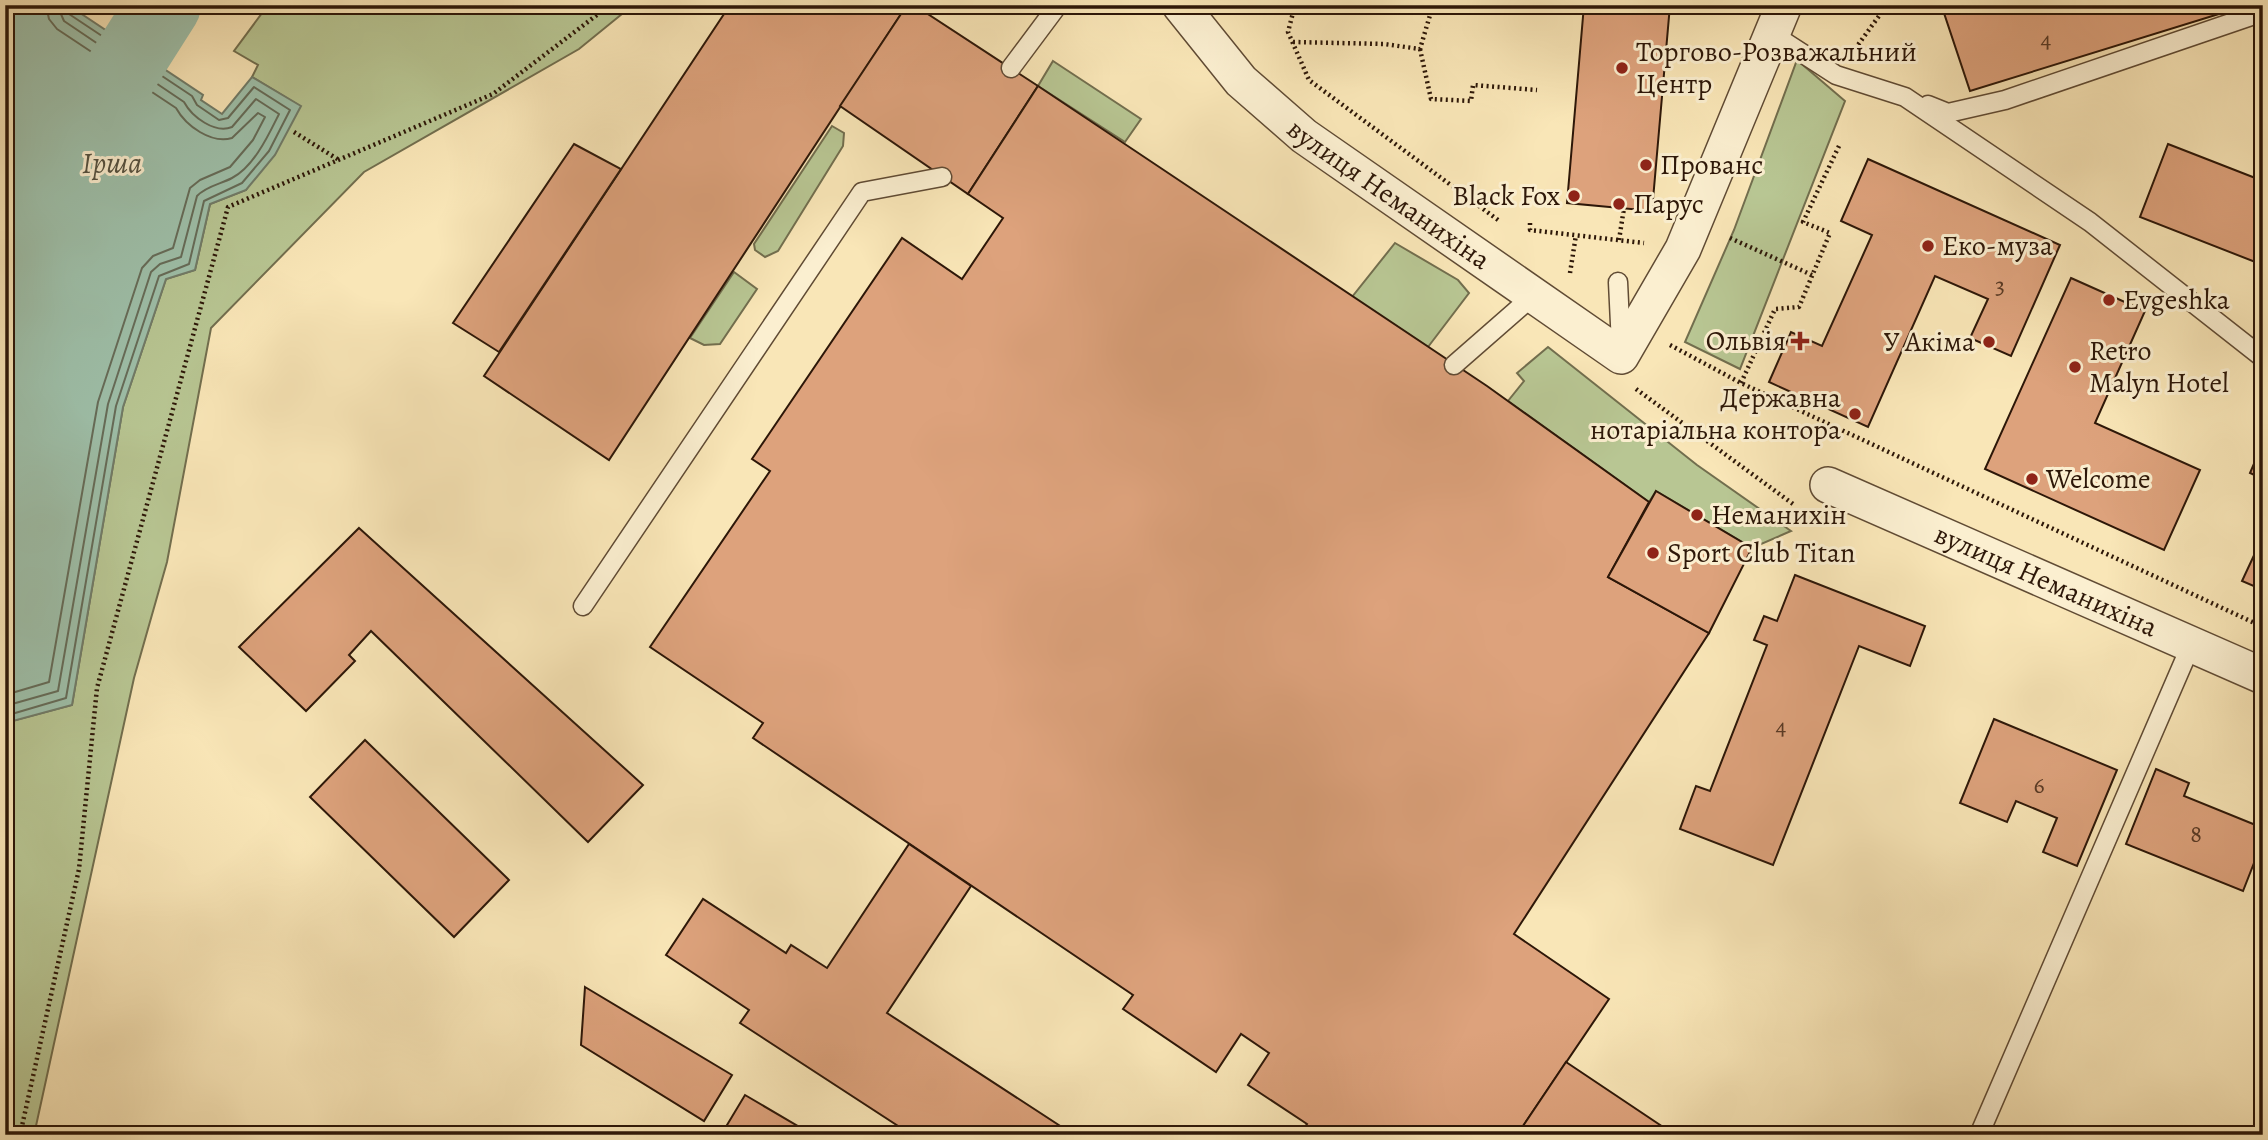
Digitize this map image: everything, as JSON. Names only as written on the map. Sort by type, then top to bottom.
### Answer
[{"type":"street","name":"вулиця Неманихіна","points":[[1180,5],[1241,81],[1304,135],[1621,356]]},
{"type":"street","points":[[1621,356],[1683,249],[1779,20]]},
{"type":"street","name":"вулиця Неманихіна","points":[[1828,485],[2263,676]]},
{"type":"lane","points":[[1011,68],[1058,5]]},
{"type":"lane","points":[[1779,20],[1836,75],[1948,113],[2005,100],[2263,12]]},
{"type":"lane","points":[[1905,97],[2090,222],[2263,358]]},
{"type":"lane","points":[[583,606],[862,192],[942,177]]},
{"type":"lane","points":[[1618,282],[1621,356]]},
{"type":"lane","points":[[1454,365],[1534,295]]},
{"type":"lane","points":[[1979,1135],[2191,645]]},
{"type":"path","points":[[20,1135],[79,869],[97,688],[228,207],[493,94],[610,5]]},
{"type":"path","points":[[1295,5],[1288,32],[1309,80],[1505,225]]},
{"type":"path","points":[[1433,5],[1420,50],[1431,99],[1471,101],[1473,85],[1537,90]]},
{"type":"path","points":[[1836,75],[1887,5]]},
{"type":"path","points":[[1293,42],[1384,44],[1420,50]]},
{"type":"path","points":[[294,132],[339,161]]},
{"type":"path","points":[[1741,383],[1774,309],[1799,307],[1830,233],[1803,222],[1839,146]]},
{"type":"path","points":[[1619,240],[1625,208]]},
{"type":"path","points":[[1530,223],[1530,230],[1650,244]]},
{"type":"path","points":[[1570,273],[1576,235]]},
{"type":"path","points":[[1726,236],[1812,275]]},
{"type":"path","points":[[1559,265],[1570,273],[1618,282]]},
{"type":"path","points":[[1673,331],[1668,344],[1741,383],[2263,627]]},
{"type":"shaded area","points":[[268,5],[633,5],[579,49],[364,172],[211,328],[167,562],[134,678],[34,1135],[5,1135],[5,776],[8,722],[72,705],[123,407],[166,279],[195,270],[210,204],[246,190],[300,106],[252,77],[258,65],[234,51]]},
{"type":"shaded area","points":[[1797,60],[1845,101],[1740,369],[1685,342],[1734,230]]},
{"type":"shaded area","points":[[1053,61],[1141,119],[1125,142],[1038,86]]},
{"type":"shaded area","points":[[832,126],[844,133],[843,146],[778,251],[765,257],[755,250],[754,244]]},
{"type":"shaded area","points":[[1395,243],[1458,280],[1469,293],[1428,347],[1352,297]]},
{"type":"shaded area","points":[[734,272],[757,289],[720,344],[704,345],[690,338]]},
{"type":"shaded area","points":[[1548,347],[1697,465],[1791,531],[1752,548],[1656,491],[1649,502],[1508,401],[1524,381],[1517,373]]},
{"type":"water","name":"Ірша","points":[[5,5],[68,5],[203,95],[201,100],[222,114],[252,77],[301,106],[275,155],[246,190],[210,204],[195,270],[166,279],[123,407],[72,705],[9,722],[5,776]]},
{"type":"building","points":[[730,5],[907,5],[609,460],[484,376]]},
{"type":"building","points":[[907,5],[914,5],[1038,86],[968,194],[840,106]]},
{"type":"building","name":"Торгово-Розважальний Центр","points":[[1584,5],[1670,5],[1652,211],[1567,203]]},
{"type":"building","points":[[1957,5],[2248,5],[1970,91],[1943,10]]},
{"type":"building","points":[[1038,86],[1487,386],[1649,502],[1608,577],[1709,633],[1514,934],[1609,999],[1517,1135],[1316,1135],[1305,1127],[1307,1124],[1248,1085],[1269,1053],[1241,1034],[1216,1072],[1123,1009],[1133,995],[753,738],[763,723],[650,647],[770,471],[752,459],[902,238],[962,279],[1003,218],[968,194]]},
{"type":"building","points":[[574,144],[621,169],[499,352],[453,323]]},
{"type":"building","points":[[2168,144],[2263,181],[2263,265],[2140,217]]},
{"type":"building","points":[[1868,159],[2060,245],[2011,356],[1970,338],[1988,299],[1935,276],[1868,427],[1769,382],[1791,332],[1822,346],[1872,235],[1841,221]]},
{"type":"building","name":"Retro Malyn Hotel","points":[[2071,278],[2145,311],[2095,423],[2200,470],[2164,550],[1985,469]]},
{"type":"building","points":[[2263,445],[2263,479],[2250,473]]},
{"type":"building","points":[[1656,491],[1752,548],[1709,633],[1608,577]]},
{"type":"building","points":[[359,528],[643,785],[588,842],[371,631],[349,655],[355,661],[306,711],[239,647]]},
{"type":"building","points":[[2263,536],[2263,590],[2242,581]]},
{"type":"building","points":[[1795,575],[1925,626],[1910,666],[1859,646],[1773,865],[1680,829],[1696,786],[1710,791],[1767,645],[1754,640],[1764,616],[1777,621]]},
{"type":"building","points":[[1994,719],[2117,770],[2077,866],[2043,852],[2057,818],[2016,801],[2007,822],[1960,803]]},
{"type":"building","points":[[365,740],[509,880],[454,937],[310,797]]},
{"type":"building","points":[[2156,769],[2189,783],[2184,796],[2263,828],[2263,840],[2243,891],[2126,844]]},
{"type":"building","points":[[909,844],[971,886],[887,1013],[1074,1135],[912,1135],[740,1023],[749,1010],[666,955],[703,899],[786,953],[791,945],[827,968]]},
{"type":"building","points":[[585,987],[732,1075],[704,1121],[581,1045]]},
{"type":"building","points":[[1566,1062],[1675,1135],[1517,1135]]},
{"type":"building","points":[[745,1095],[813,1135],[721,1135]]},
{"type":"waterway","name":"Ірша","points":[[82,134],[164,5]]},
{"type":"place","name":"Торгово-Розважальний Центр","points":[[1622,68]]},
{"type":"place","name":"Прованс","points":[[1646,165]]},
{"type":"place","name":"Black Fox","points":[[1574,196]]},
{"type":"place","name":"Парус","points":[[1619,204]]},
{"type":"place","name":"Еко-муза","points":[[1928,246]]},
{"type":"place","name":"Evgeshka","points":[[2109,300]]},
{"type":"place","name":"Ольвія","points":[[1800,341]]},
{"type":"place","name":"У Акіма","points":[[1989,342]]},
{"type":"place","name":"Retro Malyn Hotel","points":[[2075,367]]},
{"type":"place","name":"Державна нотаріальна контора","points":[[1855,414]]},
{"type":"place","name":"Welcome","points":[[2032,479]]},
{"type":"place","name":"Неманихін","points":[[1697,515]]},
{"type":"place","name":"Sport Club Titan","points":[[1653,553]]}]
